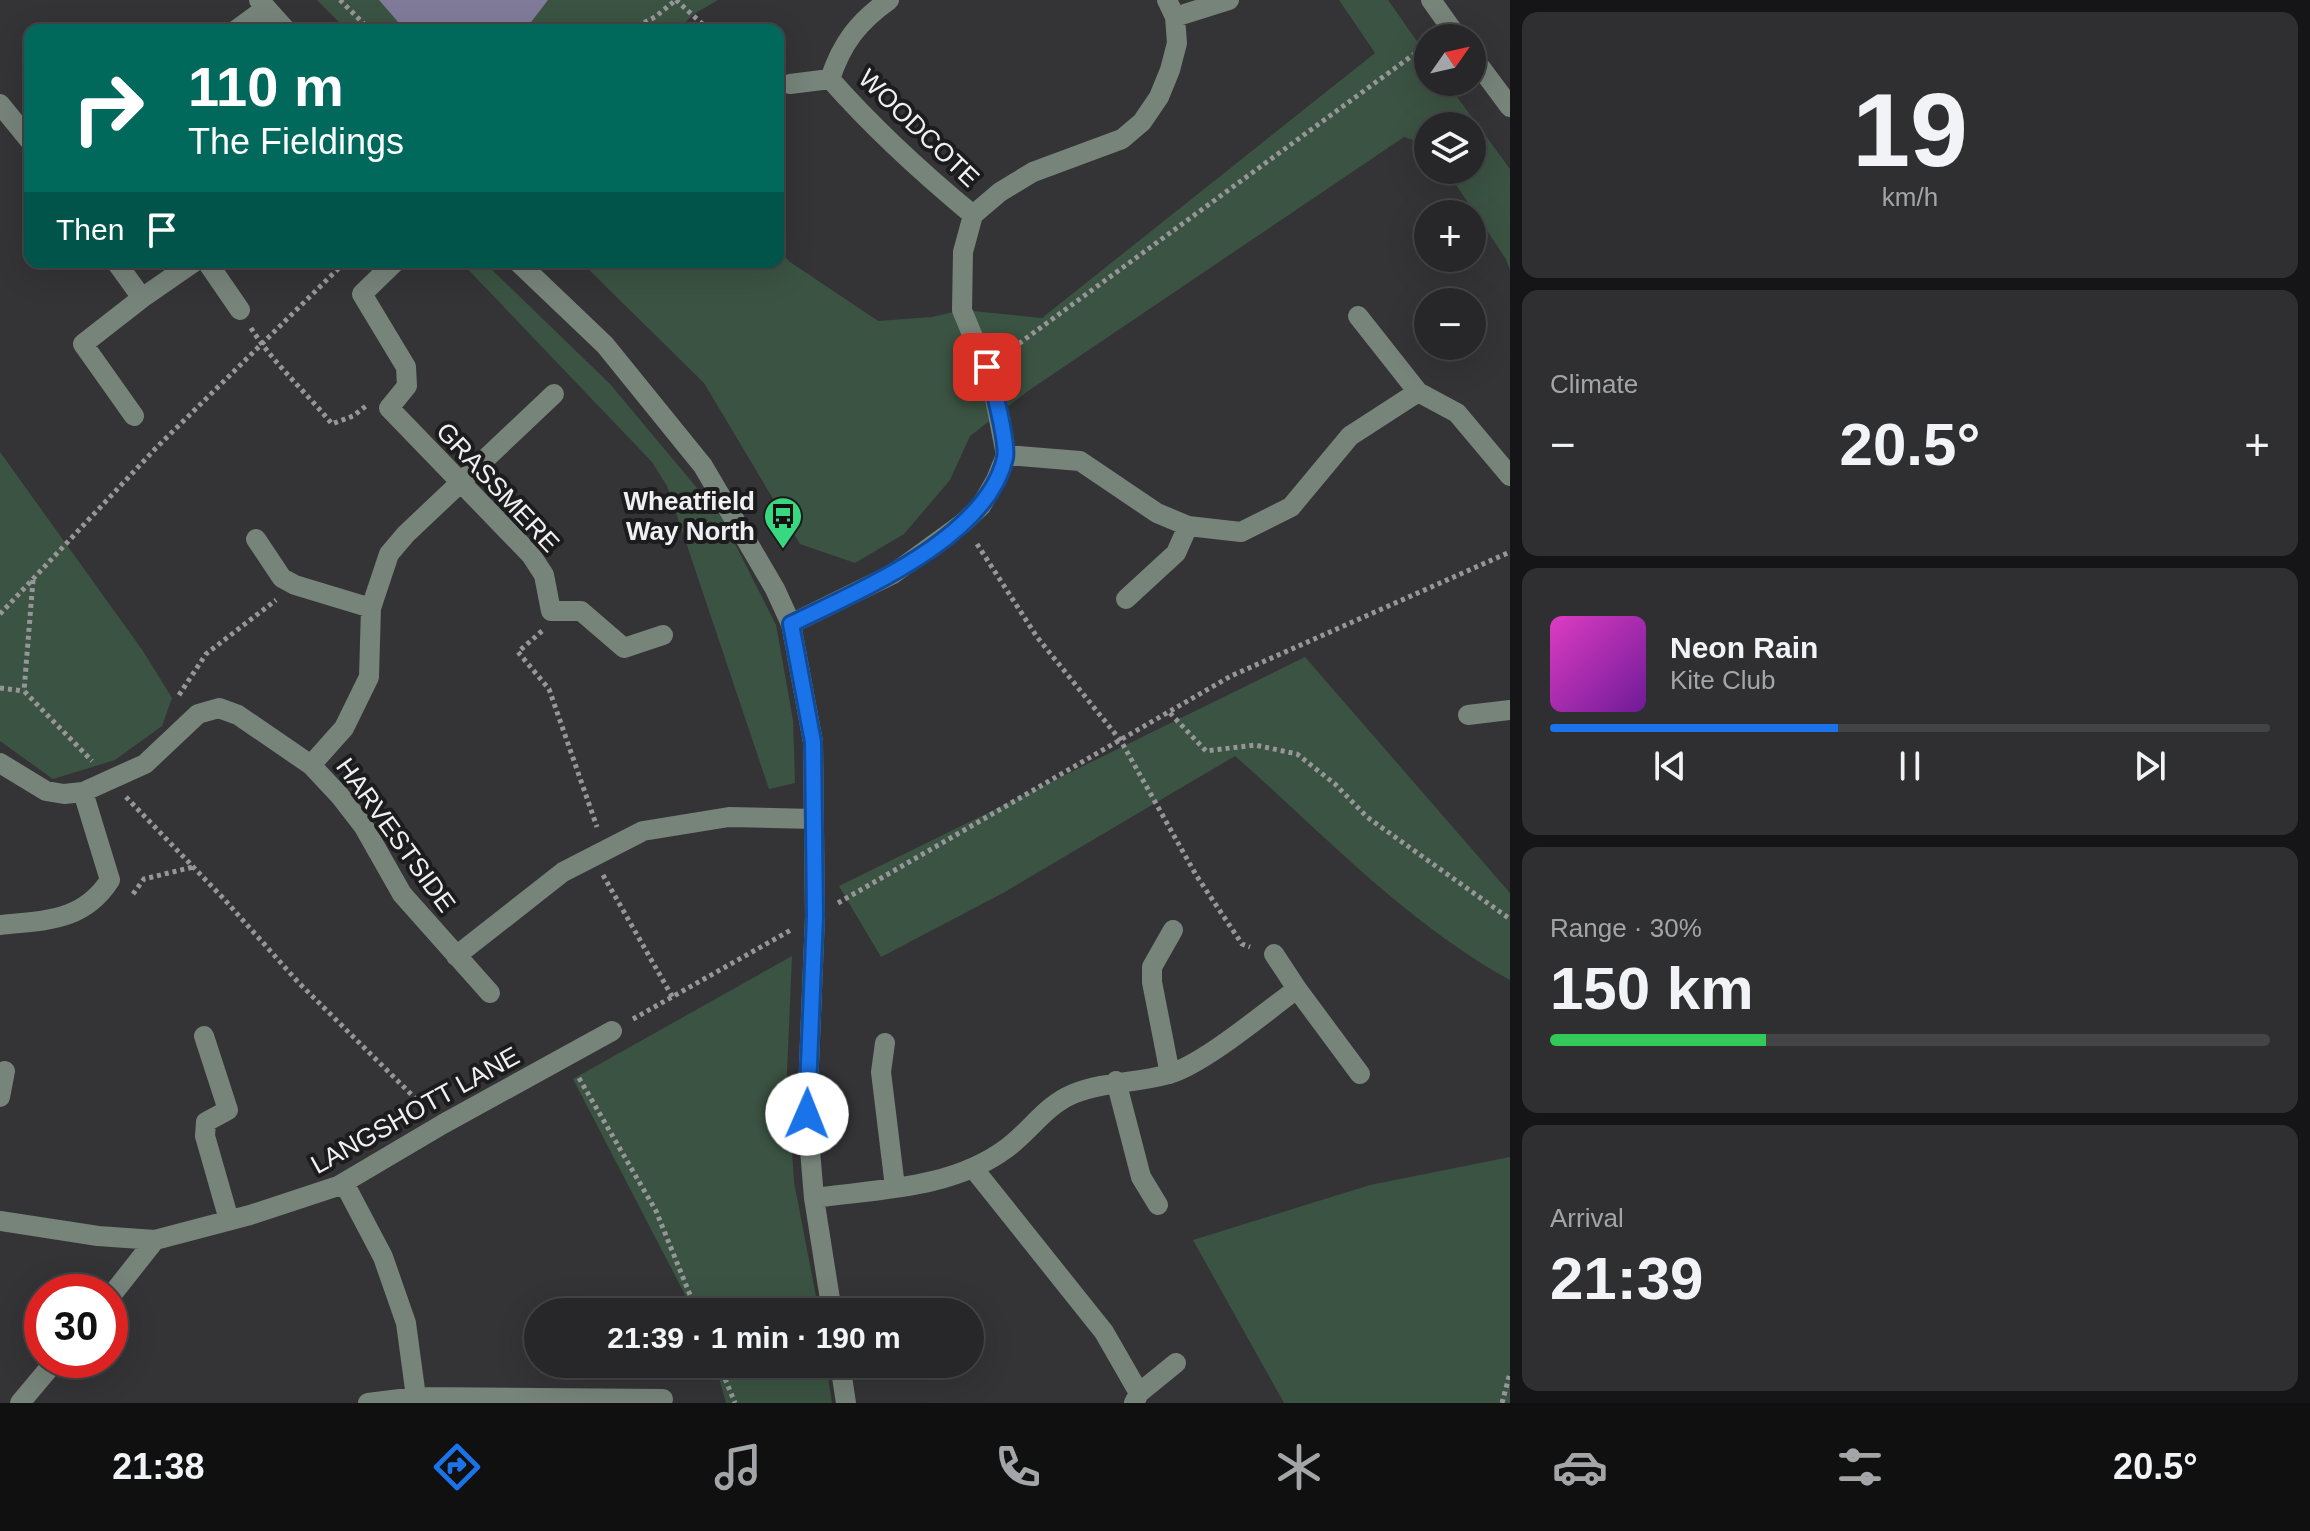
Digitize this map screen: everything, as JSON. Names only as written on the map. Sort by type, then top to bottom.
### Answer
[{"type":"street","points":[[790,84],[830,79],[838,56],[853,33],[867,15],[889,0]]},
{"type":"street","points":[[791,624],[893,574],[963,523],[981,506],[1006,455],[987,367],[962,310],[963,252],[973,215],[1000,192],[1033,172],[1122,139],[1142,122],[1159,97],[1170,70],[1177,43],[1171,8],[1229,0]]},
{"type":"street","points":[[1431,0],[1448,24]]},
{"type":"street","points":[[242,24],[263,4],[281,24]]},
{"type":"street","points":[[1486,75],[1510,107]]},
{"type":"street","name":"WOODCOTE","points":[[830,79],[908,161],[973,215]]},
{"type":"street","points":[[0,104],[24,134]]},
{"type":"street","points":[[120,268],[142,298]]},
{"type":"street","points":[[134,416],[83,344],[185,268]]},
{"type":"street","points":[[211,268],[240,310]]},
{"type":"street","points":[[389,268],[362,294],[406,367],[407,386],[389,408]]},
{"type":"street","points":[[524,268],[605,345],[703,466],[775,589],[791,624],[813,742],[815,916],[807,1114],[814,1198],[830,1298]]},
{"type":"street","points":[[1358,316],[1418,392],[1457,413],[1510,476]]},
{"type":"street","points":[[1006,455],[1080,461],[1157,513],[1188,526],[1241,532],[1291,507],[1350,436],[1418,392]]},
{"type":"street","points":[[311,765],[344,728],[369,677],[371,608],[389,554],[554,394]]},
{"type":"street","name":"GRASSMERE","points":[[389,408],[531,555],[544,575],[551,611]]},
{"type":"street","points":[[1126,599],[1176,553],[1188,526]]},
{"type":"street","points":[[256,539],[282,578],[295,585],[371,608]]},
{"type":"street","points":[[551,611],[581,611],[624,648],[663,635]]},
{"type":"street","name":"HARVESTSIDE","points":[[0,763],[46,791],[64,794],[83,792],[145,764],[198,714],[219,708],[238,715],[311,765],[364,827],[402,894],[490,993]]},
{"type":"street","points":[[1468,715],[1510,710]]},
{"type":"street","points":[[0,925],[60,918],[82,910],[101,894],[110,880],[83,792]]},
{"type":"street","points":[[456,956],[563,872],[643,831],[729,817],[814,819]]},
{"type":"street","points":[[1170,1074],[1152,982],[1152,967],[1173,930]]},
{"type":"street","points":[[1274,954],[1360,1074]]},
{"type":"street","points":[[814,1198],[945,1180],[973,1168],[1007,1148],[1038,1117],[1071,1095],[1116,1081],[1170,1074],[1199,1059],[1297,989]]},
{"type":"street","name":"LANGSHOTT LANE","points":[[0,1221],[98,1236],[155,1240],[229,1220],[344,1183],[443,1124],[612,1031]]},
{"type":"street","points":[[204,1036],[228,1110],[206,1122],[205,1136],[229,1220]]},
{"type":"street","points":[[885,1043],[881,1072],[895,1187]]},
{"type":"street","points":[[0,1097],[5,1071]]},
{"type":"street","points":[[1116,1081],[1141,1177],[1158,1205]]},
{"type":"street","points":[[973,1168],[1104,1332],[1136,1398],[1176,1363]]},
{"type":"street","points":[[344,1183],[383,1257],[406,1323],[416,1397]]},
{"type":"street","points":[[128,1274],[155,1240]]},
{"type":"street","points":[[20,1403],[41,1378]]},
{"type":"street","points":[[842,1378],[846,1403]]},
{"type":"street","points":[[368,1403],[416,1397],[663,1399]]},
{"type":"path","points":[[340,0],[364,24]]},
{"type":"path","points":[[642,24],[676,0],[702,24]]},
{"type":"path","points":[[987,367],[1414,54]]},
{"type":"path","points":[[0,614],[156,448],[339,268]]},
{"type":"path","points":[[261,344],[332,424],[353,416],[378,397],[389,408]]},
{"type":"path","points":[[963,523],[1037,637],[1121,741],[1196,875],[1242,944],[1274,954]]},
{"type":"path","points":[[612,1031],[1231,676],[1510,552]]},
{"type":"path","points":[[24,691],[33,580]]},
{"type":"path","points":[[182,729],[169,710],[206,654],[295,585]]},
{"type":"path","points":[[551,611],[557,617],[518,652],[549,689],[599,854],[673,998]]},
{"type":"path","points":[[0,688],[24,691],[298,982],[443,1124]]},
{"type":"path","points":[[1170,713],[1206,751],[1255,745],[1297,754],[1335,784],[1367,817],[1510,919]]},
{"type":"path","points":[[132,897],[144,879],[193,867]]},
{"type":"path","points":[[567,1056],[656,1211],[691,1298]]},
{"type":"path","points":[[1502,1403],[1510,1373]]},
{"type":"path","points":[[725,1378],[735,1403]]},
{"type":"green space","points":[[317,0],[718,0],[683,24],[341,24]]},
{"type":"green space","points":[[1339,0],[1388,0],[1414,37],[1414,96],[1456,96],[1468,112],[1414,112],[1414,140],[1404,137],[1028,391],[970,436],[950,480],[904,534],[855,563],[800,544],[704,383],[587,268],[784,268],[784,256],[878,321],[932,317],[962,310],[1042,318],[1375,53]]},
{"type":"green space","points":[[1486,136],[1510,169],[1510,270],[1486,229],[1486,200],[1466,200],[1455,184],[1486,184]]},
{"type":"green space","points":[[467,268],[490,268],[610,384],[722,518],[776,625],[793,720],[795,783],[769,789],[667,486],[652,462]]},
{"type":"green space","points":[[0,452],[143,651],[172,698],[162,726],[115,760],[53,779],[0,741]]},
{"type":"green space","points":[[1305,657],[1510,893],[1510,980],[1435,932],[1400,904],[1235,756],[1003,893],[881,957],[839,886]]},
{"type":"green space","points":[[792,956],[787,1072],[794,1182],[816,1298],[687,1298],[573,1079]]},
{"type":"green space","points":[[1510,1157],[1510,1403],[1284,1403],[1193,1240],[1370,1185]]},
{"type":"green space","points":[[719,1378],[828,1378],[832,1403],[726,1403]]},
{"type":"shaded area","points":[[379,0],[548,0],[530,24],[400,24]]},
{"type":"place","name":"Wheatfield Way North","points":[[783,550]]},
{"type":"route","points":[[807,1114],[815,916],[813,742],[791,624],[893,574],[963,523],[981,506],[1006,455],[987,367]]}]
